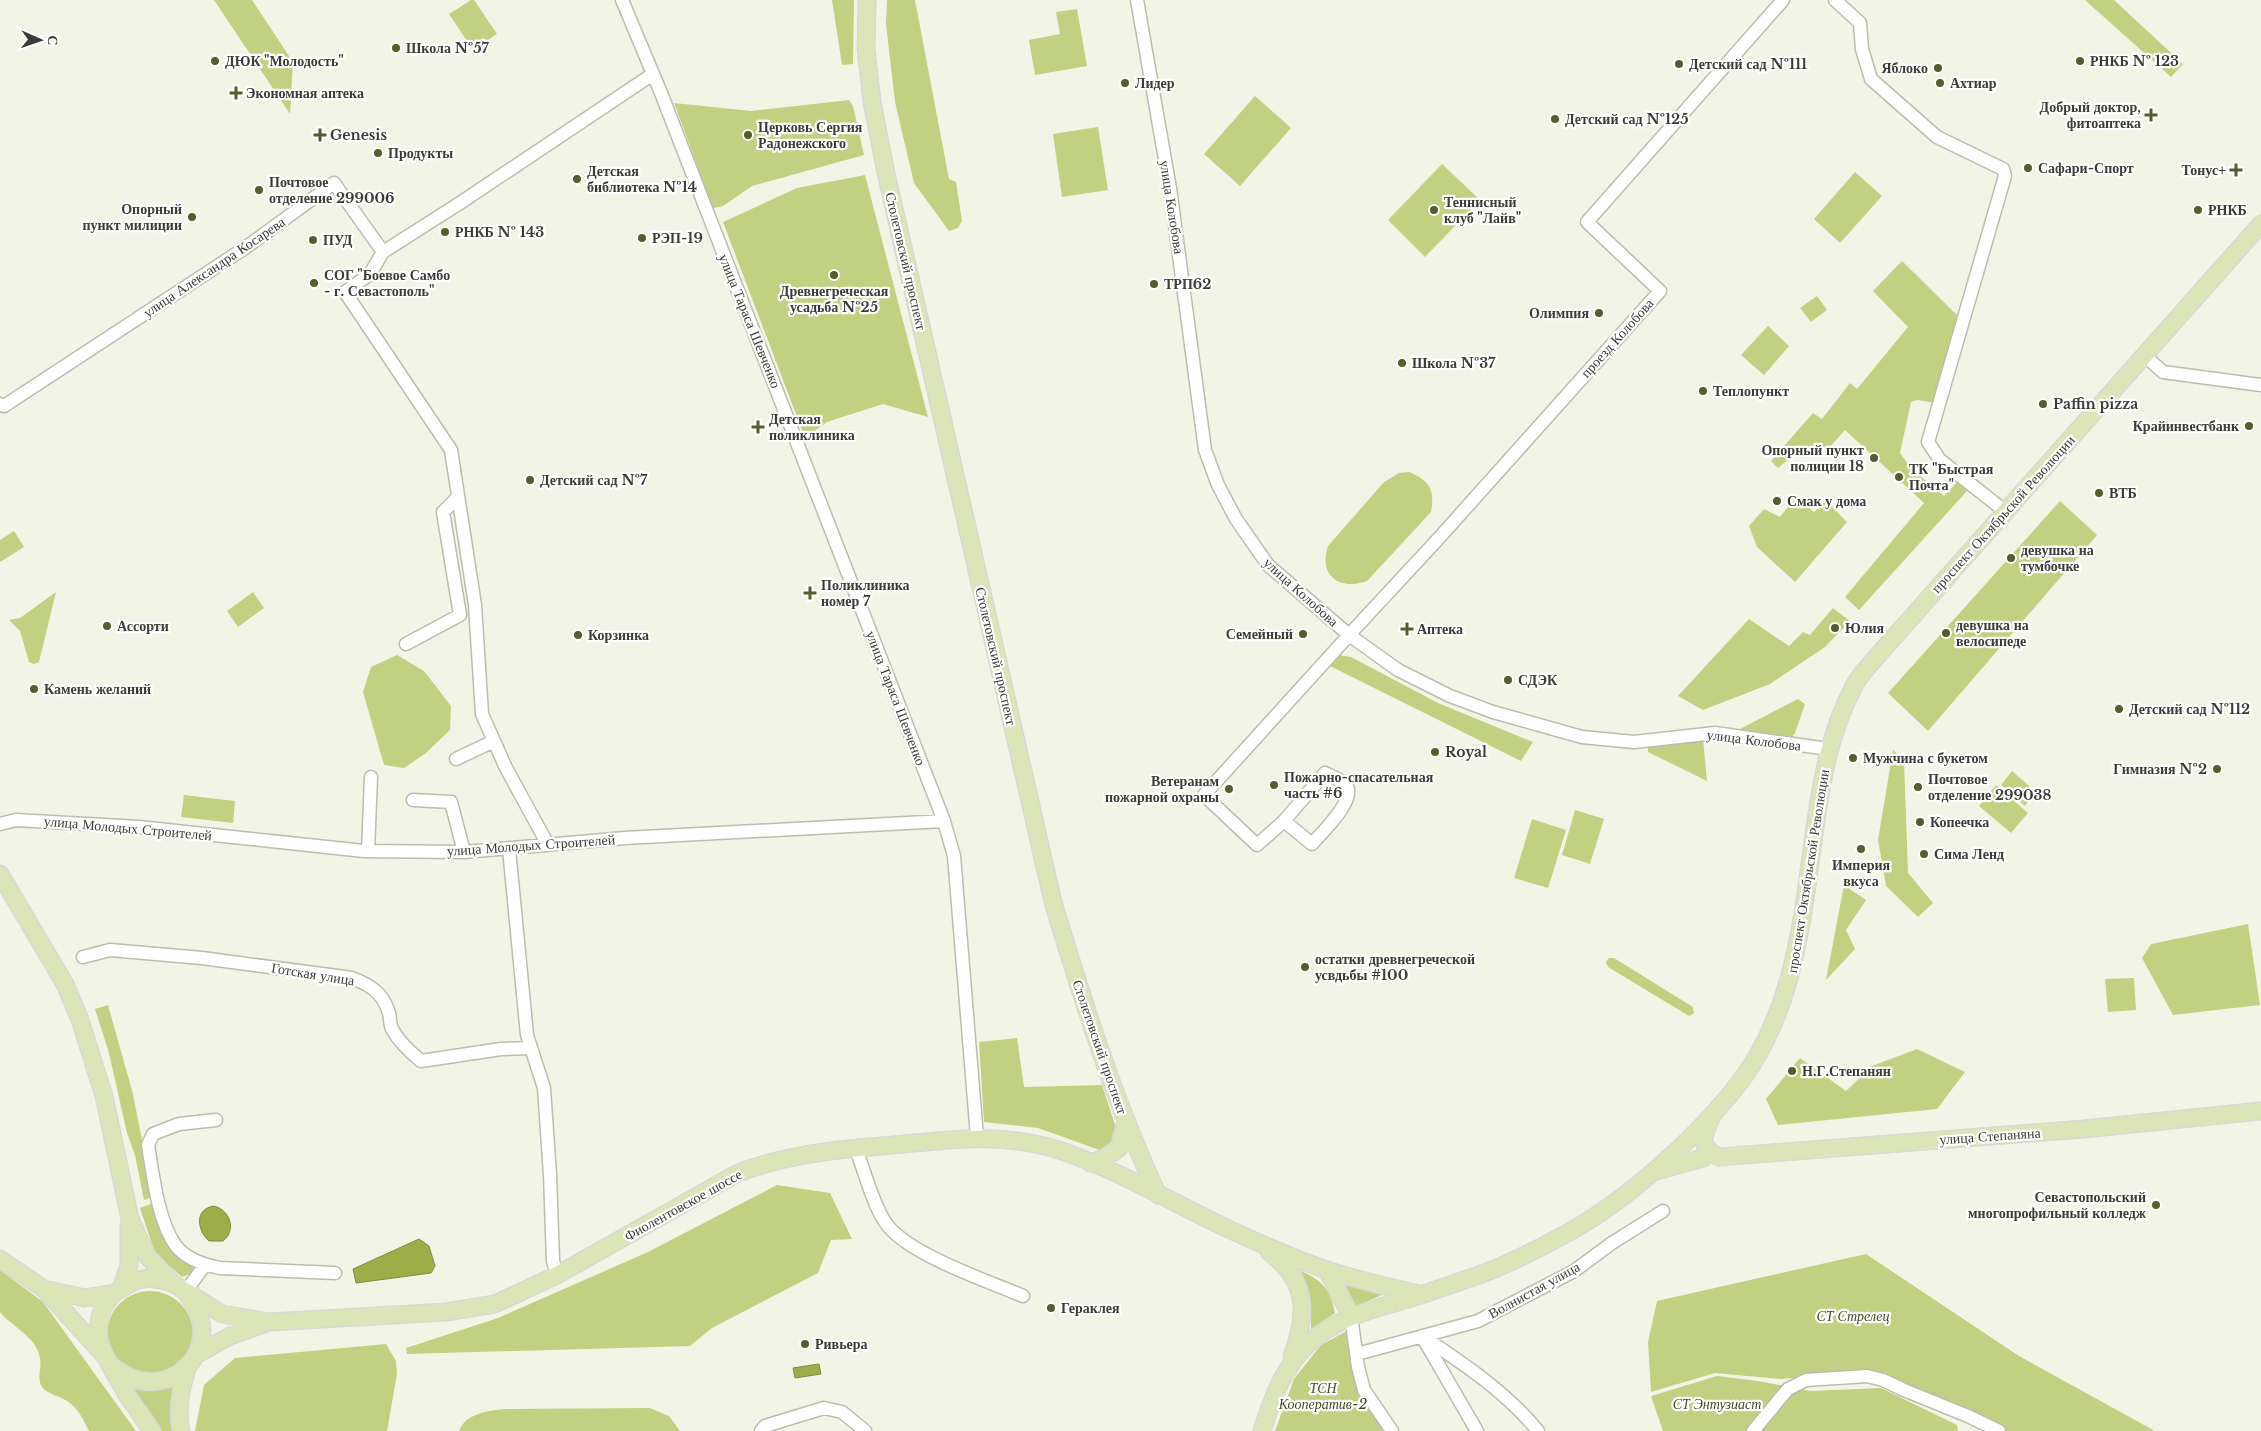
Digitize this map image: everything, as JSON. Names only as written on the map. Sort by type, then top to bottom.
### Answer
[{"type":"main road","name":"Столетовский проспект","points":[[867,0],[866,49],[872,102],[951,460],[1053,902],[1082,1001],[1126,1121],[1158,1194]]},
{"type":"main road","name":"проспект Октябрьской Революции","points":[[1262,1431],[1274,1393],[1288,1368],[1305,1347],[1321,1334],[1351,1316],[1482,1274],[1570,1231],[1600,1214],[1653,1172],[1734,1090],[1764,1045],[1775,1024],[1787,989],[1797,950],[1828,749],[1842,709],[1864,671],[2261,224]]},
{"type":"main road","points":[[0,874],[65,984],[80,1020],[104,1096],[130,1219],[147,1256],[194,1302],[200,1315],[202,1328],[201,1342],[180,1391],[179,1412],[181,1431]]},
{"type":"main road","name":"улица Степаняна","points":[[1719,1157],[2084,1129],[2261,1111]]},
{"type":"main road","points":[[1714,1112],[1704,1134],[1704,1144],[1709,1153],[1719,1157]]},
{"type":"main road","points":[[1090,1162],[1104,1158],[1119,1148],[1126,1121]]},
{"type":"main road","points":[[1126,1121],[1132,1168],[1129,1180]]},
{"type":"main road","name":"Фиолентовское шоссе","points":[[44,1289],[85,1298],[118,1290],[134,1281],[148,1278],[162,1280],[180,1288],[222,1314],[270,1322],[446,1312],[495,1304],[557,1274],[738,1173],[755,1166],[791,1157],[855,1147],[977,1137],[1031,1143],[1062,1151],[1090,1162],[1158,1194]]},
{"type":"main road","name":"улица Степаняна","points":[[1679,1146],[1687,1154],[1702,1158]]},
{"type":"main road","name":"улица Степаняна","points":[[1653,1172],[1702,1158]]},
{"type":"main road","points":[[1158,1194],[1254,1240],[1327,1270],[1420,1295]]},
{"type":"main road","points":[[118,1290],[129,1265],[130,1219]]},
{"type":"main road","points":[[1254,1240],[1284,1263],[1292,1273],[1300,1291],[1303,1313],[1301,1332],[1288,1368]]},
{"type":"main road","name":"Фиолентовское шоссе","points":[[0,1259],[44,1289],[123,1375],[136,1381],[150,1383],[164,1381],[177,1375],[192,1361],[230,1336],[270,1322]]},
{"type":"main road","points":[[1267,1431],[1280,1393],[1302,1360],[1351,1316],[1327,1270]]},
{"type":"main road","name":"Фиолентовское шоссе","points":[[118,1290],[106,1304],[100,1316],[98,1330],[100,1343],[127,1395],[152,1431]]},
{"type":"street","name":"улица Тараса Шевченко","points":[[622,0],[653,74],[944,821],[954,856],[977,1137]]},
{"type":"street","name":"улица Колобова","points":[[1137,0],[1170,188],[1205,450],[1218,485],[1227,502],[1252,545],[1268,565],[1349,635],[1398,670],[1450,696],[1492,712],[1582,737],[1634,742],[1715,733],[1828,749]]},
{"type":"street","name":"проезд Колобова","points":[[1349,635],[1439,538],[1660,291],[1587,222],[1783,0]]},
{"type":"street","name":"проспект Октябрьской Революции","points":[[1835,0],[1860,23],[1862,49],[1870,78],[1937,137],[2003,169],[2005,176],[1928,442],[1940,460],[2006,512]]},
{"type":"street","points":[[547,843],[506,768],[482,714],[474,605],[451,450],[345,292],[370,274],[383,252],[653,74]]},
{"type":"street","name":"улица Александра Косарева","points":[[0,404],[4,406],[245,248],[334,183],[383,252]]},
{"type":"street","points":[[2144,355],[2163,372],[2261,385]]},
{"type":"street","points":[[406,644],[460,615],[443,512],[458,497]]},
{"type":"street","points":[[1284,821],[1312,844],[1346,803],[1349,792],[1345,784],[1325,773],[1284,821],[1257,845],[1204,795],[1349,635]]},
{"type":"street","points":[[456,758],[494,741]]},
{"type":"street","points":[[368,851],[371,777]]},
{"type":"street","points":[[413,800],[451,802],[464,852]]},
{"type":"street","points":[[0,819],[16,820]]},
{"type":"street","name":"улица Молодых Строителей","points":[[0,824],[16,820],[139,827],[368,851],[464,852],[509,849],[547,843],[944,821]]},
{"type":"street","points":[[509,849],[523,1002],[530,1048],[544,1088],[553,1262],[557,1274]]},
{"type":"street","name":"Готская улица","points":[[84,957],[110,950],[202,958],[352,978],[378,991],[388,1010],[391,1027],[406,1048],[421,1061],[501,1049],[530,1048]]},
{"type":"street","points":[[216,1120],[179,1124],[153,1134],[148,1146],[154,1182],[165,1223],[176,1247],[205,1265],[220,1268],[335,1273]]},
{"type":"street","points":[[855,1147],[886,1223],[903,1239],[917,1249],[950,1265],[1023,1296]]},
{"type":"street","name":"улица Степаняна","points":[[1702,1158],[1719,1157]]},
{"type":"street","name":"Волнистая улица","points":[[1357,1354],[1478,1321],[1574,1271],[1612,1243],[1663,1210]]},
{"type":"street","points":[[180,1288],[205,1265]]},
{"type":"street","points":[[1351,1316],[1358,1367],[1364,1390],[1392,1431]]},
{"type":"street","points":[[1422,1336],[1477,1431]]},
{"type":"street","points":[[1422,1336],[1464,1363],[1519,1408],[1538,1431]]},
{"type":"street","points":[[1753,1431],[1788,1389],[1806,1380],[1867,1376],[1883,1380],[1999,1431]]},
{"type":"street","points":[[761,1431],[765,1426],[824,1408],[842,1412],[864,1431]]},
{"type":"green space","points":[[214,0],[252,0],[293,62],[290,114]]},
{"type":"green space","points":[[474,0],[497,34],[473,50],[449,14]]},
{"type":"green space","points":[[832,0],[854,0],[853,64],[842,65]]},
{"type":"green space","points":[[887,0],[915,0],[949,179],[956,182],[962,221],[958,228],[949,231],[914,183],[895,102],[886,24]]},
{"type":"green space","points":[[2085,0],[2114,0],[2183,64],[2171,77]]},
{"type":"green space","points":[[1077,9],[1087,66],[1035,75],[1029,40],[1060,34],[1056,12]]},
{"type":"green space","points":[[1255,96],[1291,128],[1240,186],[1204,154]]},
{"type":"green space","points":[[849,100],[853,106],[864,155],[752,186],[723,206],[713,208],[674,103],[751,111]]},
{"type":"green space","points":[[1098,127],[1108,190],[1062,197],[1053,134]]},
{"type":"green space","name":"Теннисный клуб \"Лайв\"","points":[[1442,164],[1480,200],[1425,257],[1388,220]]},
{"type":"green space","points":[[1855,172],[1882,196],[1840,243],[1814,219]]},
{"type":"green space","points":[[865,175],[928,417],[883,404],[827,422],[805,438],[723,222],[797,188]]},
{"type":"green space","points":[[1902,261],[1959,317],[1935,403],[1918,400],[1911,402],[1900,453],[1911,468],[1944,496],[1958,481],[1967,491],[1859,610],[1845,597],[1924,503],[1845,430],[1830,447],[1802,452],[1778,468],[1771,461],[1813,413],[1822,419],[1850,383],[1857,389],[1908,327],[1873,291]]},
{"type":"green space","points":[[1817,296],[1827,310],[1811,322],[1800,308]]},
{"type":"green space","points":[[1768,326],[1789,346],[1764,375],[1741,355]]},
{"type":"green space","points":[[1409,472],[1422,479],[1429,487],[1432,497],[1431,512],[1367,581],[1348,584],[1334,579],[1326,566],[1328,546],[1384,482],[1399,473]]},
{"type":"green space","points":[[1796,497],[1814,512],[1826,501],[1847,522],[1795,582],[1757,547],[1749,526],[1764,509],[1780,517]]},
{"type":"green space","points":[[2060,501],[2097,535],[1928,731],[1888,693]]},
{"type":"green space","points":[[14,531],[24,547],[0,562],[0,540]]},
{"type":"green space","points":[[56,592],[39,662],[34,664],[29,662],[20,631],[9,620],[20,618]]},
{"type":"green space","points":[[253,592],[264,608],[238,627],[227,611]]},
{"type":"green space","points":[[1833,608],[1850,621],[1825,647],[1770,684],[1703,710],[1678,696],[1749,619],[1789,646],[1803,632],[1810,635]]},
{"type":"green space","points":[[397,655],[424,671],[451,706],[450,730],[426,753],[404,768],[384,765],[363,692],[371,667]]},
{"type":"green space","points":[[1338,655],[1351,657],[1438,703],[1533,742],[1521,761],[1330,666]]},
{"type":"green space","points":[[1798,699],[1805,704],[1795,733],[1791,738],[1738,730]]},
{"type":"green space","points":[[1703,739],[1707,781],[1648,752],[1648,745]]},
{"type":"green space","points":[[1893,750],[1904,760],[1908,873],[1933,903],[1918,917],[1886,886],[1878,840]]},
{"type":"green space","points":[[2012,771],[2036,792],[2025,806],[2001,785]]},
{"type":"green space","points":[[1996,785],[2028,813],[2011,833],[1979,806]]},
{"type":"green space","points":[[184,795],[235,801],[233,823],[181,817]]},
{"type":"green space","points":[[1575,810],[1604,819],[1590,864],[1562,855]]},
{"type":"green space","points":[[1532,819],[1566,830],[1548,888],[1514,878]]},
{"type":"green space","points":[[1844,885],[1866,900],[1846,930],[1855,949],[1826,980]]},
{"type":"green space","points":[[2248,924],[2260,1005],[2173,1015],[2142,958],[2151,944]]},
{"type":"green space","points":[[1609,958],[1614,958],[1693,1007],[1694,1013],[1689,1016],[1608,967],[1606,962]]},
{"type":"green space","points":[[2134,978],[2136,1010],[2108,1012],[2105,979]]},
{"type":"green space","points":[[108,1005],[133,1094],[153,1197],[144,1200],[135,1155],[127,1133],[109,1053],[95,1009]]},
{"type":"green space","points":[[1017,1038],[1024,1087],[1102,1085],[1119,1137],[1102,1151],[1038,1128],[984,1122],[979,1042]]},
{"type":"green space","points":[[1917,1049],[1965,1072],[1937,1109],[1778,1125],[1766,1099],[1800,1058],[1846,1091],[1872,1066]]},
{"type":"green space","points":[[777,1185],[830,1193],[852,1239],[831,1240],[818,1273],[712,1328],[690,1346],[407,1354],[406,1348],[498,1318],[648,1252]]},
{"type":"green space","points":[[156,1202],[193,1267],[192,1273],[182,1277],[155,1253],[140,1208]]},
{"type":"green space","name":"СТ Стрелец","points":[[1866,1254],[2019,1356],[2155,1431],[1987,1431],[1887,1375],[1875,1371],[1781,1379],[1715,1373],[1651,1392],[1648,1342],[1657,1301]]},
{"type":"green space","points":[[0,1270],[43,1302],[136,1431],[89,1431],[73,1406],[43,1388],[39,1375],[40,1358],[38,1350],[29,1338],[0,1312]]},
{"type":"green space","points":[[1301,1271],[1325,1287],[1331,1298],[1335,1313],[1311,1329],[1309,1300]]},
{"type":"green space","points":[[1342,1283],[1384,1294],[1352,1308]]},
{"type":"green space","points":[[150,1291],[166,1295],[180,1304],[189,1318],[193,1334],[189,1350],[180,1364],[166,1373],[150,1377],[134,1373],[120,1364],[111,1350],[107,1334],[111,1318],[120,1304],[134,1295]]},
{"type":"green space","name":"ТСН Кооператив-2","points":[[1345,1332],[1350,1332],[1350,1341],[1387,1431],[1275,1431],[1294,1379],[1321,1345]]},
{"type":"green space","points":[[386,1344],[396,1361],[397,1374],[387,1431],[195,1431],[204,1385],[235,1358]]},
{"type":"green space","name":"СТ Энтузиаст","points":[[1717,1376],[1758,1381],[1810,1391],[1881,1388],[1957,1425],[1958,1431],[1663,1431],[1651,1396]]},
{"type":"green space","points":[[177,1386],[176,1431],[161,1431],[130,1389],[153,1391]]},
{"type":"green space","points":[[650,1408],[669,1416],[680,1431],[459,1431],[467,1420],[478,1414],[504,1409]]},
{"type":"shaded area","points":[[214,1206],[220,1208],[230,1221],[230,1231],[223,1241],[209,1241],[200,1226],[200,1215],[203,1211]]},
{"type":"shaded area","points":[[419,1239],[429,1246],[435,1266],[431,1273],[356,1283],[353,1269]]},
{"type":"shaded area","points":[[819,1364],[821,1374],[795,1378],[793,1368]]},
{"type":"place","name":"Школа №57","points":[[396,48]]},
{"type":"place","name":"ДЮК \"Молодость\"","points":[[215,61]]},
{"type":"place","name":"РНКБ № 123","points":[[2080,61]]},
{"type":"place","name":"Детский сад №111","points":[[1679,64]]},
{"type":"place","name":"Яблоко","points":[[1938,68]]},
{"type":"place","name":"Лидер","points":[[1125,83]]},
{"type":"place","name":"Ахтиар","points":[[1940,83]]},
{"type":"place","name":"Экономная аптека","points":[[236,93]]},
{"type":"place","name":"Добрый доктор, фитоаптека","points":[[2151,115]]},
{"type":"place","name":"Детский сад №125","points":[[1555,119]]},
{"type":"place","name":"Genesis","points":[[320,135]]},
{"type":"place","name":"Церковь Сергия Радонежского","points":[[748,135]]},
{"type":"place","name":"Продукты","points":[[378,153]]},
{"type":"place","name":"Сафари-Спорт","points":[[2028,168]]},
{"type":"place","name":"Тонус+","points":[[2236,170]]},
{"type":"place","name":"Детская библиотека №14","points":[[577,179]]},
{"type":"place","name":"Почтовое отделение 299006","points":[[259,190]]},
{"type":"place","name":"Теннисный клуб \"Лайв\"","points":[[1434,210]]},
{"type":"place","name":"РНКБ","points":[[2198,210]]},
{"type":"place","name":"Опорный пункт милиции","points":[[192,217]]},
{"type":"place","name":"РНКБ № 143","points":[[445,232]]},
{"type":"place","name":"РЭП-19","points":[[642,238]]},
{"type":"place","name":"ПУД","points":[[313,240]]},
{"type":"place","name":"Древнегреческая усадьба №25","points":[[834,275]]},
{"type":"place","name":"СОГ \"Боевое Самбо - г. Севастополь\"","points":[[314,283]]},
{"type":"place","name":"ТРП62","points":[[1154,284]]},
{"type":"place","name":"Олимпия","points":[[1599,313]]},
{"type":"place","name":"Школа №37","points":[[1402,363]]},
{"type":"place","name":"Теплопункт","points":[[1703,391]]},
{"type":"place","name":"Paffin pizza","points":[[2043,404]]},
{"type":"place","name":"Крайинвестбанк","points":[[2249,426]]},
{"type":"place","name":"Детская поликлиника","points":[[758,427]]},
{"type":"place","name":"Опорный пункт полиции 18","points":[[1874,458]]},
{"type":"place","name":"ТК \"Быстрая Почта\"","points":[[1899,477]]},
{"type":"place","name":"Детский сад №7","points":[[530,480]]},
{"type":"place","name":"ВТБ","points":[[2099,493]]},
{"type":"place","name":"Смак у дома","points":[[1777,501]]},
{"type":"place","name":"девушка на тумбочке","points":[[2011,558]]},
{"type":"place","name":"Поликлиника номер 7","points":[[810,593]]},
{"type":"place","name":"Ассорти","points":[[107,626]]},
{"type":"place","name":"Юлия","points":[[1835,628]]},
{"type":"place","name":"Аптека","points":[[1407,629]]},
{"type":"place","name":"девушка на велосипеде","points":[[1946,633]]},
{"type":"place","name":"Семейный","points":[[1303,634]]},
{"type":"place","name":"Корзинка","points":[[578,635]]},
{"type":"place","name":"СДЭК","points":[[1508,680]]},
{"type":"place","name":"Камень желаний","points":[[34,689]]},
{"type":"place","name":"Детский сад №112","points":[[2119,709]]},
{"type":"place","name":"Royal","points":[[1435,752]]},
{"type":"place","name":"Мужчина с букетом","points":[[1853,758]]},
{"type":"place","name":"Гимназия №2","points":[[2217,769]]},
{"type":"place","name":"Пожарно-спасательная часть #6","points":[[1274,785]]},
{"type":"place","name":"Почтовое отделение 299038","points":[[1918,787]]},
{"type":"place","name":"Ветеранам пожарной охраны","points":[[1229,789]]},
{"type":"place","name":"Копеечка","points":[[1920,822]]},
{"type":"place","name":"Империя вкуса","points":[[1861,849]]},
{"type":"place","name":"Сима Ленд","points":[[1924,854]]},
{"type":"place","name":"остатки древнегреческой усвдьбы #100","points":[[1305,967]]},
{"type":"place","name":"Н.Г.Степанян","points":[[1792,1071]]},
{"type":"place","name":"Севастопольский многопрофильный колледж","points":[[2156,1205]]},
{"type":"place","name":"Гераклея","points":[[1051,1308]]},
{"type":"place","name":"Ривьера","points":[[805,1344]]}]
